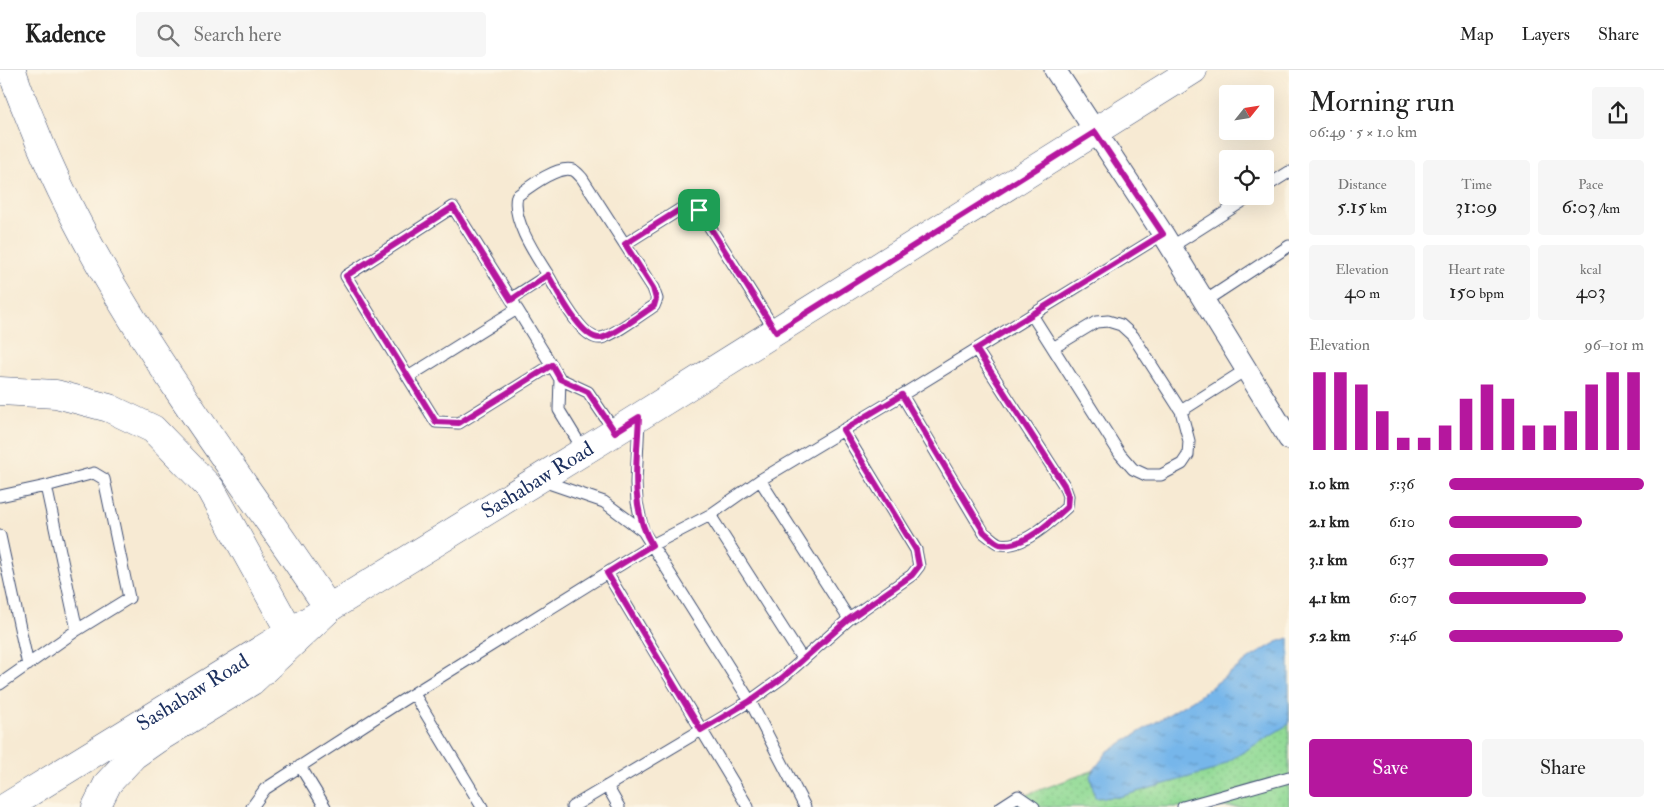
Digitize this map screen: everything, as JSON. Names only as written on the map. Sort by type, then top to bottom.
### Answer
[{"type":"main road","points":[[12,70],[47,161],[87,244],[157,359],[329,609],[252,681],[134,755],[108,784],[96,807]]},
{"type":"main road","name":"Sashabaw Road","points":[[5,804],[329,609],[584,452],[1193,70]]},
{"type":"main road","points":[[0,391],[56,394],[109,408],[154,428],[211,489],[290,632]]},
{"type":"street","points":[[1054,70],[1167,240],[1247,370],[1286,425]]},
{"type":"lane","points":[[560,170],[573,170],[582,178],[625,244],[653,288],[656,299],[654,306],[611,333],[601,338],[591,336],[578,324],[548,275],[520,222],[515,203],[517,196],[533,184],[560,170]]},
{"type":"lane","points":[[1274,181],[1289,172]]},
{"type":"lane","points":[[625,244],[687,205],[692,204],[699,210],[776,332]]},
{"type":"lane","points":[[252,807],[265,789],[300,766],[652,545],[710,515],[760,480],[1032,314],[1234,205]]},
{"type":"lane","points":[[552,365],[459,423],[436,422],[346,276],[453,207],[552,365],[560,379],[559,410],[584,452]]},
{"type":"lane","points":[[1205,302],[1289,246]]},
{"type":"lane","points":[[408,377],[514,304],[548,275]]},
{"type":"lane","points":[[1032,314],[1053,348],[1120,454],[1133,469],[1146,475],[1161,475],[1182,464],[1188,455],[1190,441],[1181,411],[1133,336],[1121,325],[1096,322],[1053,348]]},
{"type":"lane","points":[[902,395],[984,532],[999,544],[1014,544],[1032,535],[1067,507],[1068,496],[1064,485],[976,349]]},
{"type":"lane","points":[[1181,411],[1247,370]]},
{"type":"lane","points":[[560,379],[588,392],[615,432]]},
{"type":"lane","points":[[639,417],[636,484],[643,531]]},
{"type":"lane","points":[[572,807],[750,701],[782,678],[849,619],[912,575],[919,566],[916,550],[843,430]]},
{"type":"lane","points":[[0,496],[94,473],[104,479],[129,598],[77,630],[0,684]]},
{"type":"lane","points":[[538,480],[604,502],[643,531],[750,701],[805,807]]},
{"type":"lane","points":[[760,480],[849,619]]},
{"type":"lane","points":[[46,486],[77,630]]},
{"type":"lane","points":[[710,515],[802,660]]},
{"type":"lane","points":[[0,536],[28,665]]},
{"type":"lane","points":[[607,573],[748,807]]},
{"type":"lane","points":[[414,694],[482,807]]},
{"type":"lane","points":[[300,766],[325,807]]},
{"type":"lane","points":[[1183,807],[1289,777]]},
{"type":"lane","points":[[607,786],[619,807]]},
{"type":"lane","points":[[1001,807],[1018,796],[1034,807]]},
{"type":"green space","points":[[1289,699],[1289,807],[993,807]]},
{"type":"water","points":[[1289,638],[1289,724],[1214,770],[1119,797],[1095,798],[1090,775],[1108,751],[1199,696],[1253,656],[1277,642]]},
{"type":"route","points":[[1095,132],[1163,234],[976,349],[1064,485],[1068,496],[1067,507],[1032,535],[1014,544],[999,544],[984,532],[902,395],[843,430],[916,550],[919,566],[912,575],[849,619],[782,678],[750,701],[701,730],[607,573],[652,545],[643,531],[636,484],[639,417],[615,432],[588,392],[560,379],[552,365],[459,423],[436,422],[346,276],[453,207],[511,300],[548,275],[578,324],[591,336],[601,338],[654,306],[656,299],[653,288],[625,244],[687,205],[692,204],[699,210],[776,332],[1095,132]]}]
